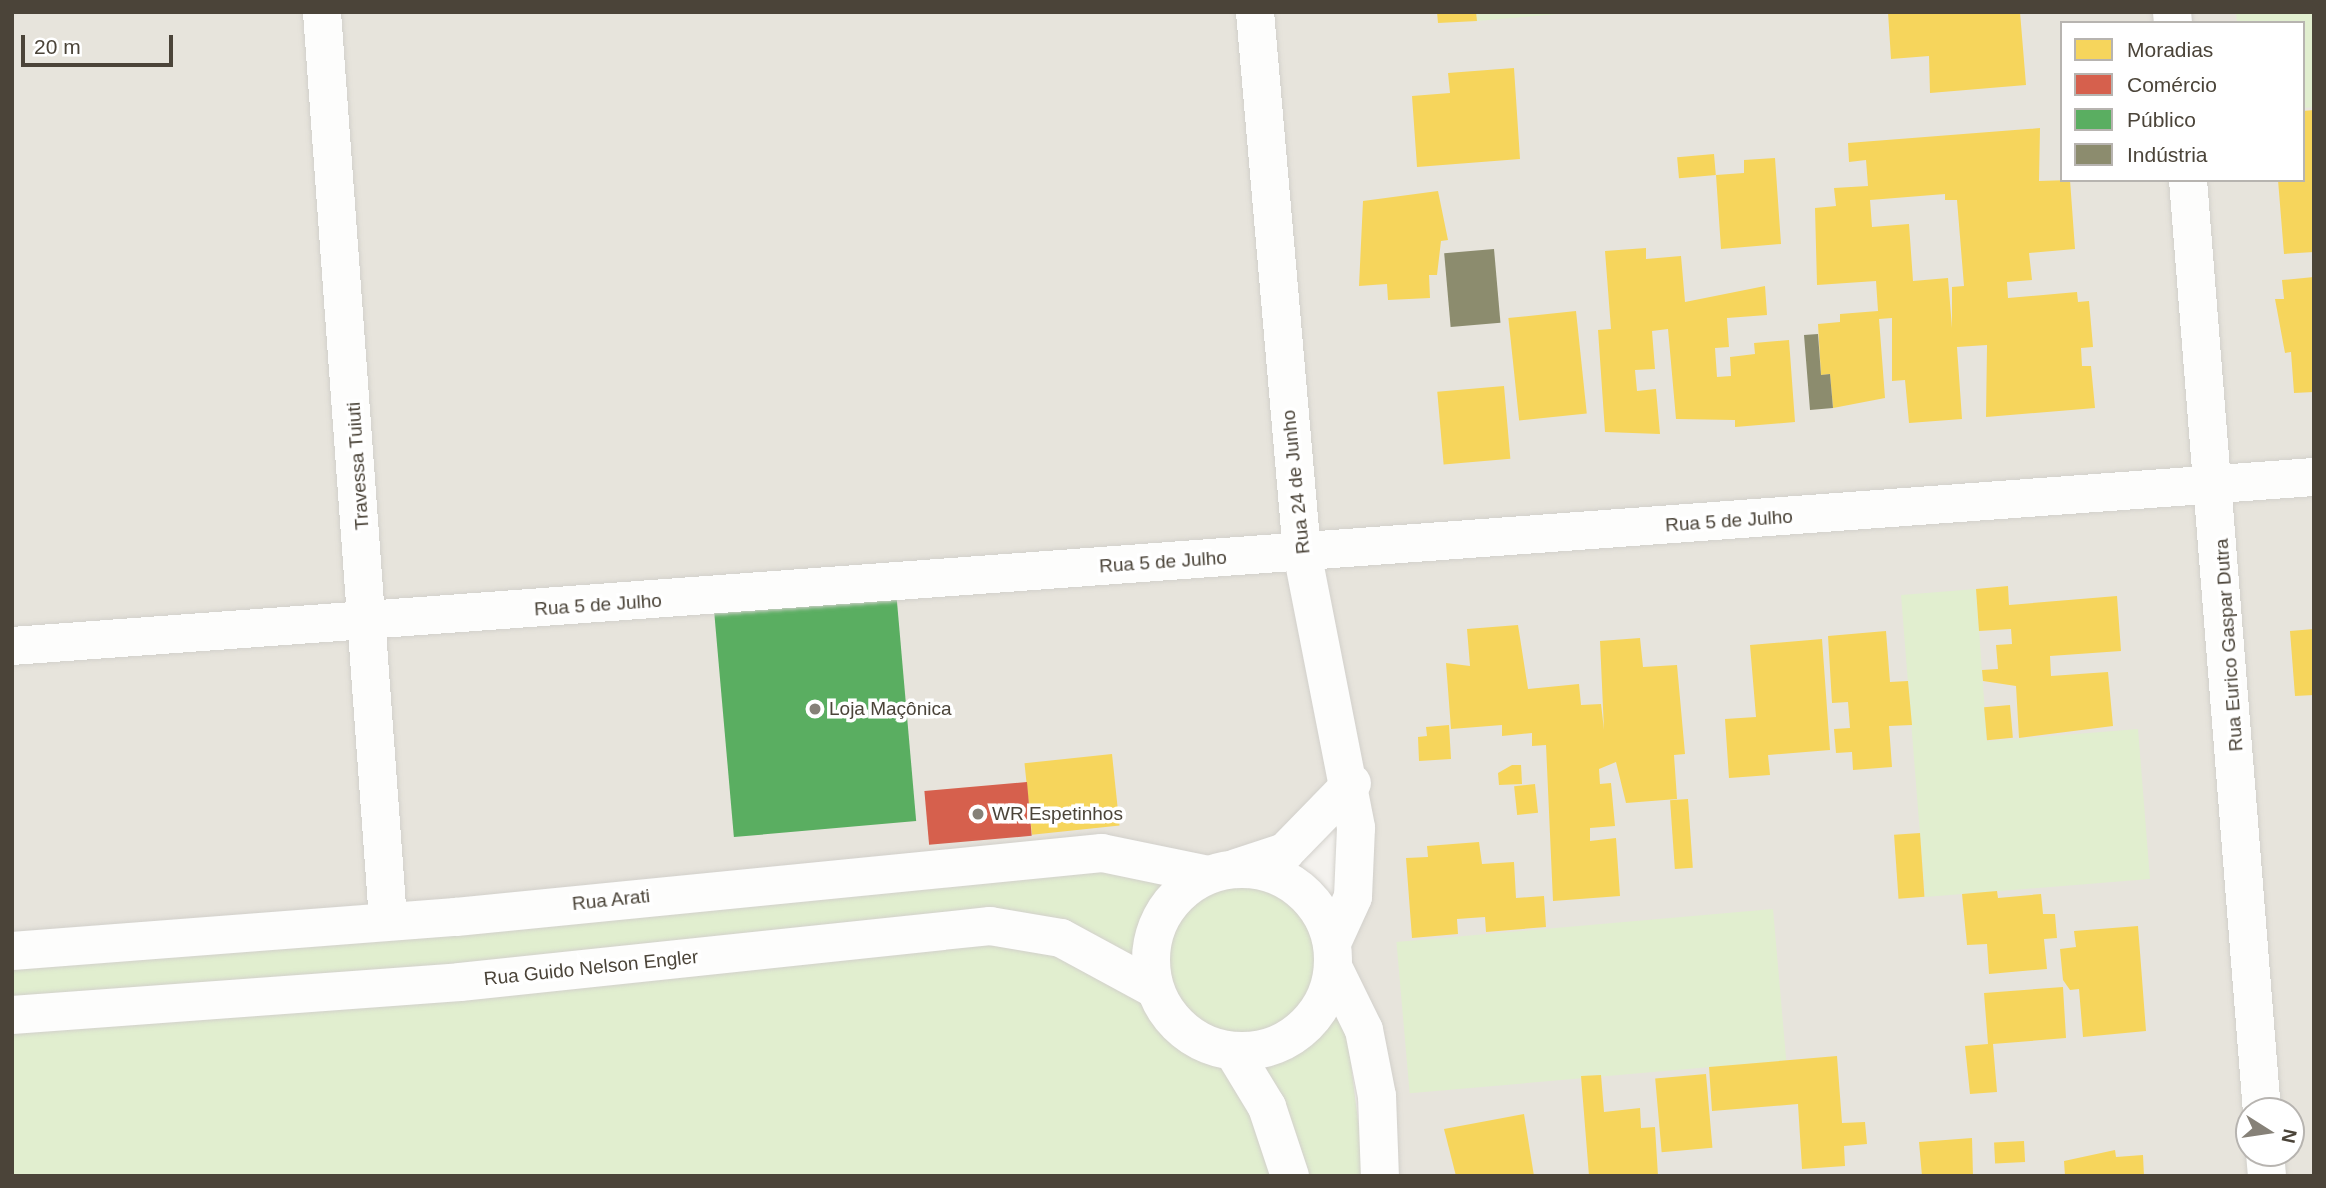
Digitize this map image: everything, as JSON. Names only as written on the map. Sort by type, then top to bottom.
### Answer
[{"type":"street","name":"Travessa Tuiuti","points":[[322,12],[370,620],[388,920]]},
{"type":"street","name":"Rua 24 de Junho","points":[[1255,12],[1302,552],[1352,783],[1353,897],[1332,955]]},
{"type":"street","name":"Rua Eurico Gaspar Dutra","points":[[2188,182],[2217,485],[2261,1097]]},
{"type":"street","name":"Rua 5 de Julho","points":[[12,646],[2314,477]]},
{"type":"street","points":[[1332,955],[1317,1012],[1300,1030],[1258,1051],[1233,1051],[1184,1031],[1155,989],[1150,962],[1166,909],[1222,872],[1285,852],[1352,783]]},
{"type":"street","name":"Rua Arati","points":[[12,951],[388,920],[1102,853],[1222,872]]},
{"type":"street","points":[[1222,872],[1287,880],[1324,918],[1332,955],[1364,1030],[1377,1096],[1380,1176]]},
{"type":"street","name":"Rua Guido Nelson Engler","points":[[12,1015],[460,982],[990,926],[1061,937],[1155,989]]},
{"type":"street","points":[[1233,1051],[1267,1107],[1290,1176]]},
{"type":"shaded area","points":[[12,12],[2314,12],[2314,1176],[1369,1176],[1360,1088],[1333,967],[1352,784],[1264,861],[12,951]]},
{"type":"green space","points":[[1476,12],[1581,12],[1477,21]]},
{"type":"green space","points":[[2236,12],[2314,12],[2314,107],[2305,108],[2305,21],[2237,21]]},
{"type":"green space","points":[[1976,589],[1987,741],[2138,729],[2150,879],[1925,897],[1901,595]]},
{"type":"green space","points":[[1103,858],[1257,874],[1303,899],[1328,946],[1347,1033],[1365,1176],[12,1176],[12,951]]},
{"type":"green space","points":[[1773,909],[1786,1060],[1410,1093],[1396,942]]},
{"type":"building: Moradias","points":[[1437,12],[1476,12],[1477,21],[1438,23]]},
{"type":"building: Moradias","points":[[1888,12],[2020,12],[2026,85],[1930,93],[1929,56],[1891,59]]},
{"type":"building: Moradias","points":[[1514,68],[1520,159],[1417,167],[1412,96],[1450,93],[1448,73]]},
{"type":"building: Moradias","points":[[2314,110],[2314,252],[2284,254],[2278,182],[2305,182],[2305,111]]},
{"type":"building: Moradias","points":[[2040,128],[2039,181],[2070,182],[2075,249],[2029,253],[2032,280],[2007,282],[2008,298],[2077,292],[2078,302],[2089,301],[2093,347],[2081,348],[2082,366],[2091,366],[2095,408],[1986,417],[1987,345],[1957,347],[1962,419],[1909,423],[1905,380],[1892,381],[1892,318],[1879,319],[1885,398],[1833,408],[1830,374],[1821,375],[1818,324],[1840,322],[1840,314],[1878,311],[1876,281],[1817,285],[1815,208],[1836,206],[1834,188],[1868,186],[1866,160],[1849,162],[1848,143]],"holes":[[[1945,194],[1945,200],[1957,200],[1964,286],[1952,287],[1952,328],[1948,278],[1913,281],[1909,224],[1872,227],[1870,200]]]},
{"type":"building: Moradias","points":[[1714,154],[1716,175],[1679,178],[1677,157]]},
{"type":"building: Moradias","points":[[1775,158],[1781,244],[1721,249],[1716,175],[1744,173],[1744,160]]},
{"type":"building: Moradias","points":[[1438,191],[1448,240],[1441,241],[1437,275],[1429,275],[1430,298],[1388,300],[1387,284],[1359,286],[1363,201]]},
{"type":"building: Moradias","points":[[1646,248],[1646,259],[1681,256],[1685,302],[1765,286],[1767,315],[1727,318],[1729,347],[1715,348],[1717,377],[1731,376],[1730,357],[1755,354],[1754,343],[1789,340],[1795,422],[1735,427],[1735,420],[1676,419],[1668,329],[1652,331],[1655,369],[1635,370],[1637,391],[1656,389],[1660,434],[1605,432],[1598,330],[1611,329],[1605,251]]},
{"type":"building: Moradias","points":[[2314,277],[2314,392],[2294,393],[2291,352],[2285,353],[2275,299],[2284,299],[2282,280]]},
{"type":"building: Moradias","points":[[1576,311],[1587,413],[1519,421],[1508,318]]},
{"type":"building: Moradias","points":[[1504,386],[1510,459],[1444,465],[1437,392]]},
{"type":"building: Moradias","points":[[2008,586],[2009,605],[2117,596],[2121,651],[2050,656],[2051,676],[2108,672],[2113,726],[2019,738],[2016,686],[1983,681],[1982,670],[1998,669],[1996,645],[2012,644],[2011,629],[1979,631],[1976,589]]},
{"type":"building: Moradias","points":[[1518,625],[1528,689],[1579,684],[1581,705],[1601,704],[1604,730],[1600,641],[1640,638],[1643,667],[1677,665],[1685,754],[1674,755],[1677,799],[1626,803],[1616,762],[1599,769],[1600,784],[1611,783],[1615,826],[1590,828],[1590,841],[1616,838],[1620,896],[1553,901],[1546,745],[1532,746],[1532,733],[1502,736],[1502,725],[1451,729],[1446,663],[1470,666],[1467,629]]},
{"type":"building: Moradias","points":[[2314,629],[2314,695],[2295,696],[2290,631]]},
{"type":"building: Moradias","points":[[1886,631],[1890,682],[1908,681],[1912,725],[1889,726],[1892,767],[1853,770],[1852,752],[1836,753],[1834,729],[1850,728],[1848,702],[1832,703],[1828,636]]},
{"type":"building: Moradias","points":[[1822,639],[1830,750],[1768,755],[1770,775],[1729,778],[1725,719],[1756,717],[1750,645]]},
{"type":"building: Moradias","points":[[2010,705],[2013,738],[1987,740],[1984,707]]},
{"type":"building: Moradias","points":[[1449,725],[1451,759],[1419,761],[1418,737],[1427,736],[1426,727]]},
{"type":"building: Moradias","points":[[1112,754],[1120,826],[1032,835],[1024,763]]},
{"type":"building: Moradias","points":[[1512,765],[1521,765],[1522,784],[1499,785],[1498,773]]},
{"type":"building: Moradias","points":[[1535,784],[1538,813],[1517,815],[1514,786]]},
{"type":"building: Moradias","points":[[1688,799],[1693,868],[1675,869],[1670,800]]},
{"type":"building: Moradias","points":[[1920,833],[1924,897],[1899,899],[1894,835]]},
{"type":"building: Moradias","points":[[1479,842],[1482,864],[1514,862],[1516,898],[1544,896],[1546,927],[1486,932],[1485,917],[1457,919],[1458,934],[1412,938],[1406,858],[1428,857],[1427,846]]},
{"type":"building: Moradias","points":[[1997,891],[1998,898],[2041,894],[2043,914],[2055,914],[2057,938],[2044,939],[2047,969],[1989,974],[1987,944],[1967,945],[1962,894]]},
{"type":"building: Moradias","points":[[2138,926],[2146,1031],[2083,1037],[2079,989],[2070,990],[2063,980],[2060,949],[2076,947],[2074,931]]},
{"type":"building: Moradias","points":[[2063,987],[2066,1038],[1993,1044],[1997,1092],[1970,1094],[1965,1046],[1988,1044],[1984,993]]},
{"type":"building: Moradias","points":[[1837,1056],[1842,1123],[1865,1122],[1867,1144],[1844,1146],[1845,1166],[1802,1169],[1798,1104],[1712,1111],[1709,1067]]},
{"type":"building: Moradias","points":[[1706,1074],[1712,1148],[1662,1152],[1655,1078]]},
{"type":"building: Moradias","points":[[1601,1075],[1604,1112],[1640,1108],[1641,1128],[1655,1127],[1658,1176],[1589,1176],[1581,1076]]},
{"type":"building: Moradias","points":[[1524,1114],[1534,1176],[1456,1176],[1444,1129]]},
{"type":"building: Moradias","points":[[1972,1138],[1973,1176],[1922,1176],[1919,1142]]},
{"type":"building: Moradias","points":[[2024,1141],[2025,1162],[1995,1164],[1994,1143]]},
{"type":"building: Moradias","points":[[2115,1150],[2116,1157],[2143,1155],[2144,1176],[2065,1176],[2064,1161]]},
{"type":"building: Comércio","name":"WR Espetinhos","points":[[1027,782],[1032,836],[929,845],[924,791]]},
{"type":"building: Público","name":"Loja Maçônica","points":[[895,579],[916,821],[734,837],[713,595]]},
{"type":"building: Indústria","points":[[1494,249],[1500,323],[1451,327],[1444,253]]},
{"type":"building: Indústria","points":[[1818,334],[1821,375],[1830,374],[1833,408],[1810,410],[1804,335]]},
{"type":"place","name":"Loja Maçônica","points":[[815,709]]},
{"type":"place","name":"WR Espetinhos","points":[[978,814]]}]
